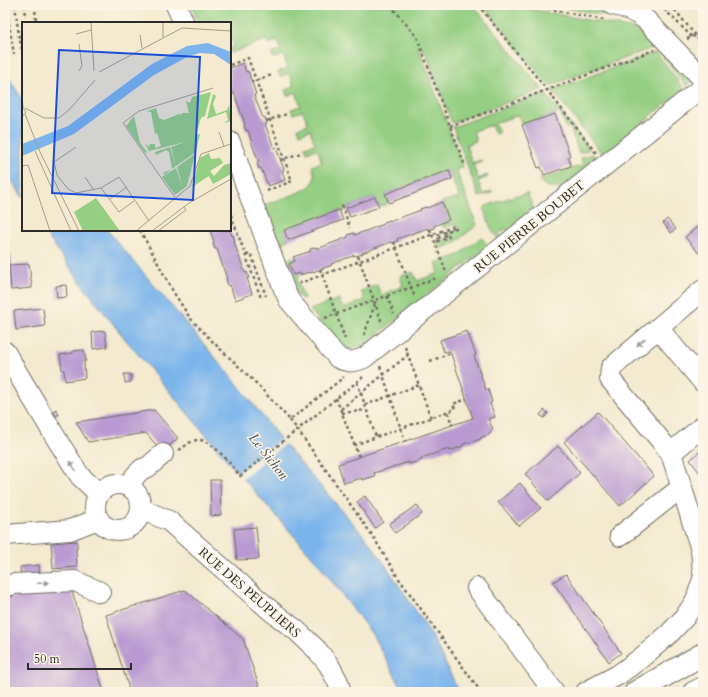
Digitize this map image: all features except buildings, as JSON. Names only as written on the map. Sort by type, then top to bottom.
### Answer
[{"type":"main road","points":[[636,692],[703,654]]},
{"type":"street","points":[[610,13],[630,10],[639,14],[703,79]]},
{"type":"street","name":"RUE PIERRE BOUBET","points":[[353,362],[364,358],[703,87]]},
{"type":"street","points":[[231,145],[289,300],[338,358],[346,362],[353,362]]},
{"type":"street","points":[[703,290],[611,368],[610,379],[671,453],[702,550],[703,572]]},
{"type":"street","points":[[658,328],[703,382]]},
{"type":"street","points":[[5,352],[80,476],[99,494]]},
{"type":"street","points":[[671,453],[703,426]]},
{"type":"street","points":[[129,487],[135,476],[142,469],[148,467],[163,454]]},
{"type":"street","points":[[116,484],[122,484],[129,487],[139,497],[141,511],[139,518],[130,528],[123,530],[108,529],[98,519],[96,513],[95,506],[99,494],[109,486],[116,484]]},
{"type":"street","points":[[620,536],[682,487]]},
{"type":"street","name":"RUE DES PEUPLIERS","points":[[141,511],[148,512],[169,521],[317,650],[329,664],[338,682],[340,692]]},
{"type":"street","points":[[5,535],[70,530],[98,519]]},
{"type":"street","points":[[586,692],[618,675],[669,634],[685,617],[696,600],[703,578]]},
{"type":"street","points":[[5,587],[13,584],[75,581],[100,592]]},
{"type":"street","points":[[477,588],[554,692]]},
{"type":"street","points":[[694,692],[703,688]]},
{"type":"path","points":[[7,5],[14,54]]},
{"type":"path","points":[[15,5],[22,49]]},
{"type":"path","points":[[24,5],[25,17]]},
{"type":"path","points":[[35,5],[36,22]]},
{"type":"path","points":[[390,5],[417,37],[465,166]]},
{"type":"path","points":[[478,5],[606,165]]},
{"type":"path","points":[[530,5],[610,13]]},
{"type":"path","points":[[660,5],[692,37],[703,33]]},
{"type":"path","points":[[671,5],[703,45]]},
{"type":"path","points":[[450,126],[656,50],[651,44]]},
{"type":"path","points":[[231,65],[248,58],[292,181],[258,194]]},
{"type":"path","points":[[251,82],[272,75]]},
{"type":"path","points":[[266,121],[287,114]]},
{"type":"path","points":[[280,160],[301,153]]},
{"type":"path","points":[[342,205],[350,228]]},
{"type":"path","points":[[231,215],[261,298]]},
{"type":"path","points":[[303,290],[300,283],[455,226],[456,228],[437,235],[438,238],[448,234],[449,237],[435,242]]},
{"type":"path","points":[[430,229],[447,274]]},
{"type":"path","points":[[141,231],[174,293],[190,318],[254,381],[290,420],[368,529],[397,576],[481,692]]},
{"type":"path","points":[[234,239],[239,237]]},
{"type":"path","points":[[394,242],[415,299]]},
{"type":"path","points":[[246,255],[251,254],[266,296]]},
{"type":"path","points":[[358,256],[383,325]]},
{"type":"path","points":[[320,269],[345,340]]},
{"type":"path","points":[[248,275],[252,273]]},
{"type":"path","points":[[323,319],[440,276]]},
{"type":"path","points":[[387,296],[394,316]]},
{"type":"path","points":[[364,338],[375,304]]},
{"type":"path","points":[[404,344],[430,418]]},
{"type":"path","points":[[430,361],[451,353]]},
{"type":"path","points":[[341,409],[408,356]]},
{"type":"path","points":[[290,420],[342,379],[353,362]]},
{"type":"path","points":[[379,364],[405,441]]},
{"type":"path","points":[[357,382],[376,437]]},
{"type":"path","points":[[365,405],[419,385]]},
{"type":"path","points":[[336,398],[359,457]]},
{"type":"path","points":[[354,445],[448,412],[455,409],[454,404],[467,399]]},
{"type":"path","points":[[342,413],[366,410]]},
{"type":"path","points":[[448,412],[452,425]]},
{"type":"path","points":[[163,454],[181,450],[191,442],[198,440],[205,441],[224,456],[240,476],[295,432]]},
{"type":"green space","points":[[192,5],[473,5],[542,89],[452,123],[425,50],[420,51],[463,167],[456,170],[477,225],[453,244],[440,249],[437,242],[451,237],[450,232],[458,229],[456,224],[444,228],[442,223],[449,220],[442,202],[459,197],[448,170],[385,194],[389,203],[379,207],[375,197],[346,208],[347,210],[340,212],[339,210],[285,230],[288,240],[279,245],[264,205],[309,187],[314,180],[312,166],[322,162],[317,149],[307,152],[305,147],[315,144],[310,130],[300,134],[298,128],[308,124],[303,111],[293,114],[291,109],[301,106],[296,92],[287,96],[285,90],[294,86],[289,73],[280,77],[278,72],[288,68],[283,55],[273,58],[271,54],[281,50],[278,41],[268,44],[266,40],[231,53],[231,48],[234,46],[231,38],[231,22],[198,22]]},
{"type":"green space","points":[[483,5],[510,5],[639,30],[652,48],[549,86]]},
{"type":"green space","points":[[552,5],[577,5],[622,14],[634,19],[661,45],[655,47],[635,21]]},
{"type":"green space","points":[[664,49],[694,80],[687,87],[659,51]]},
{"type":"green space","points":[[656,52],[684,89],[603,155],[552,90]]},
{"type":"green space","points":[[545,93],[590,149],[579,153],[570,127],[566,128],[560,112],[522,125],[518,115],[495,123],[499,133],[495,134],[491,125],[473,131],[476,141],[466,145],[472,163],[482,160],[482,162],[473,165],[478,179],[487,175],[488,177],[478,181],[483,194],[493,192],[479,197],[453,127]]},
{"type":"green space","points":[[593,154],[597,159],[561,188],[546,186],[540,180],[583,165],[581,158]]},
{"type":"green space","points":[[527,193],[534,210],[507,231],[505,229],[502,231],[504,234],[501,231],[499,233],[501,236],[498,239],[491,228],[484,210],[486,206]]},
{"type":"green space","points":[[481,237],[488,246],[364,345],[355,348],[341,346],[310,310],[339,299],[343,309],[365,300],[361,291],[377,285],[381,295],[403,286],[400,276],[413,272],[417,281],[439,273],[436,263],[459,255]]},
{"type":"green space","points":[[293,257],[295,261],[289,264],[293,275],[299,273],[300,275],[297,280],[304,298],[302,299],[297,293],[285,261]]},
{"type":"water","points":[[5,71],[22,99],[22,196],[5,170]]},
{"type":"water","name":"Le Sichon","points":[[44,231],[108,231],[235,381],[285,445],[369,542],[427,628],[459,692],[404,692],[372,634],[318,563],[232,466],[126,340],[87,291]]},
{"type":"pier","points":[[282,438],[286,443],[241,479],[240,471]]}]
